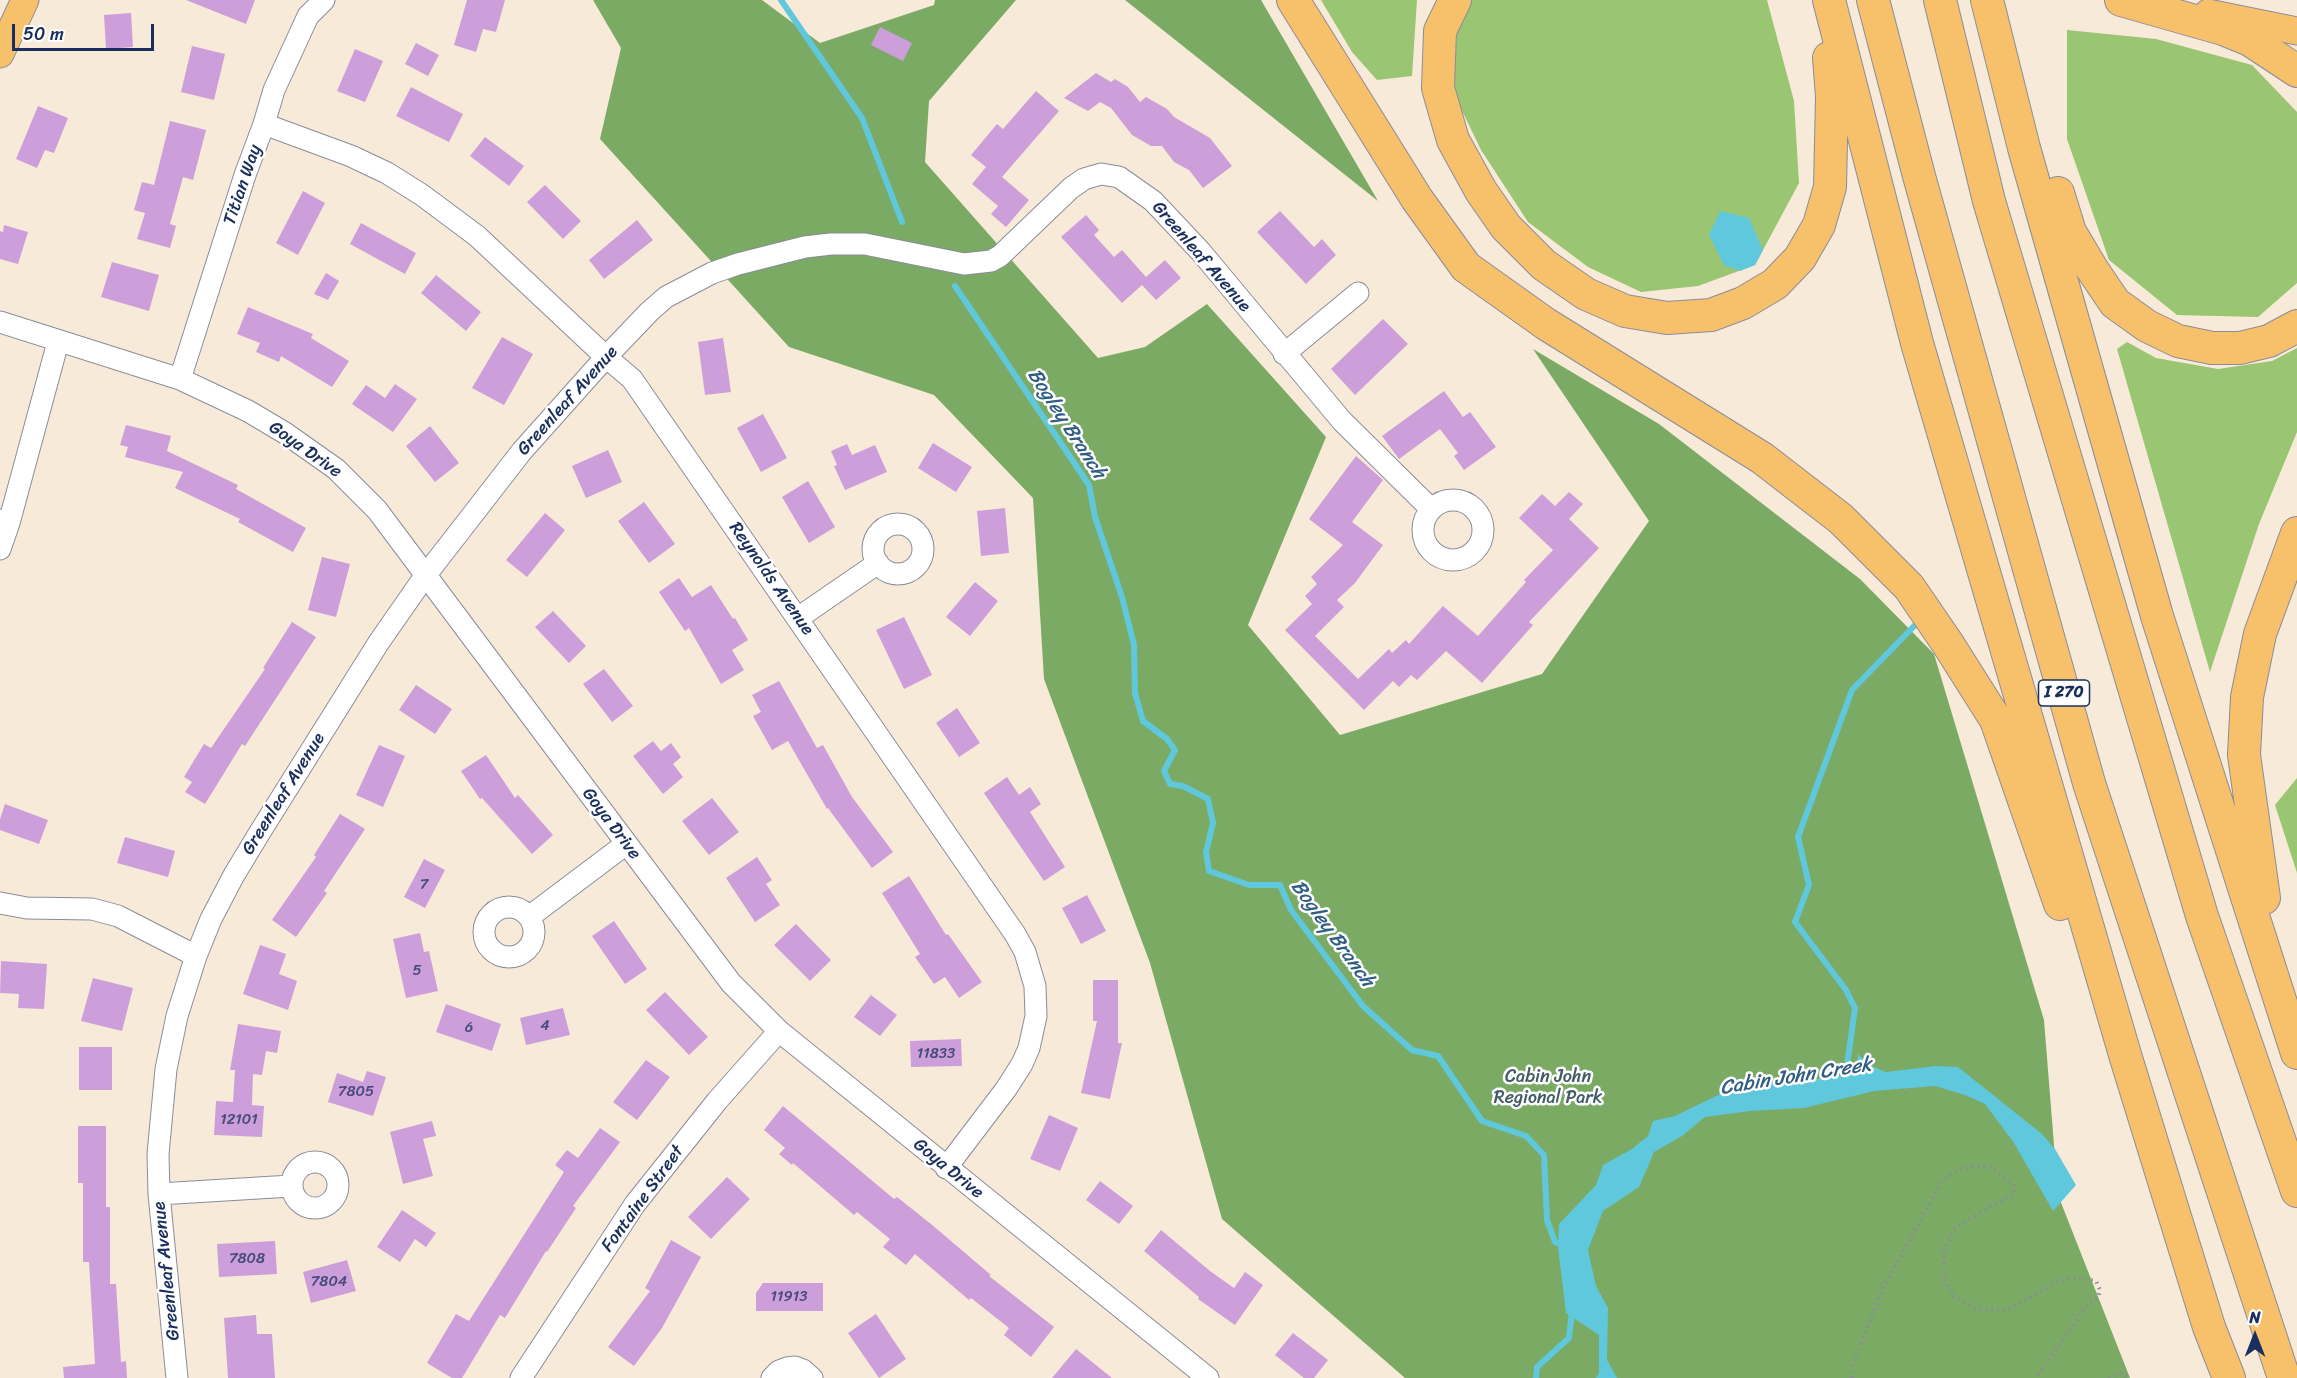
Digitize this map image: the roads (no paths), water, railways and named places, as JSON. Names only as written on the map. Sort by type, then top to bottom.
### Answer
[{"type":"highway","points":[[1293,0],[1417,199],[1466,267],[1546,324],[1762,458],[1841,519],[1909,587],[1996,720],[2093,1001],[2126,1058]]},
{"type":"highway","points":[[1455,0],[1440,31],[1438,88],[1453,140],[1480,191],[1506,227],[1544,265],[1586,294],[1624,311],[1667,318],[1711,315],[1743,303],[1775,284],[1800,258],[1819,225],[1830,187],[1832,142],[1832,96],[1824,0]]},
{"type":"highway","name":"I 270","points":[[1829,0],[1917,343],[2126,1058],[2209,1327],[2229,1378]]},
{"type":"highway","name":"I 270","points":[[1872,0],[1925,199],[2089,783],[2284,1378]]},
{"type":"highway","points":[[1941,0],[1989,201],[2202,916],[2297,1191]]},
{"type":"highway","points":[[2121,0],[2223,29],[2250,40],[2297,71]]},
{"type":"highway","points":[[1990,12],[2070,231],[2115,303],[2147,326],[2178,341],[2212,348],[2240,348],[2270,341],[2297,326]]},
{"type":"highway","points":[[1990,12],[2027,160],[2157,616],[2297,1053]]},
{"type":"highway","points":[[2280,999],[2251,815],[2244,755],[2247,697],[2260,634],[2297,533]]},
{"type":"main road","points":[[0,54],[26,0]]},
{"type":"main road","points":[[2145,0],[2297,31]]},
{"type":"street","name":"Titian Way","points":[[180,379],[274,90],[308,16],[324,0]]},
{"type":"street","name":"Reynolds Avenue","points":[[264,124],[360,160],[387,173],[432,201],[477,236],[632,379],[1015,934],[1026,952],[1035,986],[1036,1016],[1029,1048],[1006,1089],[946,1168]]},
{"type":"street","name":"Greenleaf Avenue","points":[[177,1378],[159,1194],[158,1154],[166,1069],[177,1016],[196,956],[225,892],[379,642],[425,576],[522,451],[649,312],[684,286],[738,264],[805,247],[848,243],[964,264],[991,261],[1000,256],[1071,188],[1084,179],[1101,174],[1119,177],[1153,201],[1201,252],[1342,421],[1431,509]]},
{"type":"street","points":[[1284,354],[1358,292]]},
{"type":"street","name":"Goya Drive","points":[[0,322],[180,379],[248,411],[285,433],[336,469],[377,510],[731,983],[779,1031],[1208,1378]]},
{"type":"street","points":[[0,549],[5,522],[58,342]]},
{"type":"street","points":[[798,618],[878,563]]},
{"type":"street","points":[[529,917],[626,844]]},
{"type":"street","points":[[0,903],[27,908],[92,909],[118,916],[196,956]]},
{"type":"street","name":"Fontaine Street","points":[[522,1378],[635,1204],[717,1101],[779,1031]]},
{"type":"street","points":[[159,1194],[291,1186]]},
{"type":"street","points":[[772,1378],[779,1371],[795,1367],[803,1370],[812,1378]]},
{"type":"water","points":[[1720,211],[1749,218],[1763,250],[1755,265],[1740,271],[1724,265],[1709,235]]},
{"type":"water","points":[[1858,1054],[1869,1065],[1886,1072],[1936,1066],[1958,1067],[2042,1134],[2055,1149],[2076,1185],[2053,1211],[2014,1143],[1985,1104],[1935,1086],[1874,1091],[1804,1108],[1750,1111],[1705,1117],[1682,1136],[1654,1152],[1639,1187],[1603,1211],[1588,1250],[1596,1286],[1608,1308],[1607,1360],[1617,1378],[1596,1378],[1599,1373],[1599,1335],[1566,1313],[1558,1247],[1559,1224],[1596,1185],[1603,1165],[1632,1149],[1648,1136],[1653,1121],[1675,1116],[1720,1094],[1743,1086],[1857,1073]]},
{"type":"waterway","name":"Bogley Branch","points":[[781,0],[862,118],[902,222]]},
{"type":"waterway","name":"Bogley Branch","points":[[955,286],[1089,485],[1095,517],[1122,597],[1134,645],[1135,693],[1143,721],[1167,739],[1175,750],[1164,771],[1170,784],[1183,786],[1208,799],[1213,823],[1206,852],[1209,871],[1249,885],[1280,885],[1291,910],[1363,1006],[1412,1050],[1438,1056],[1482,1121],[1526,1136],[1544,1155],[1547,1220],[1555,1242],[1565,1246]]},
{"type":"waterway","points":[[1845,1080],[1855,1008],[1846,990],[1795,922],[1809,885],[1798,837],[1852,690],[1918,622]]},
{"type":"waterway","name":"Cabin John Creek","points":[[1536,1378],[1537,1367],[1569,1338],[1572,1311]]},
{"type":"park label","name":"Cabin John Regional Park","points":[[1548,1087]]}]
